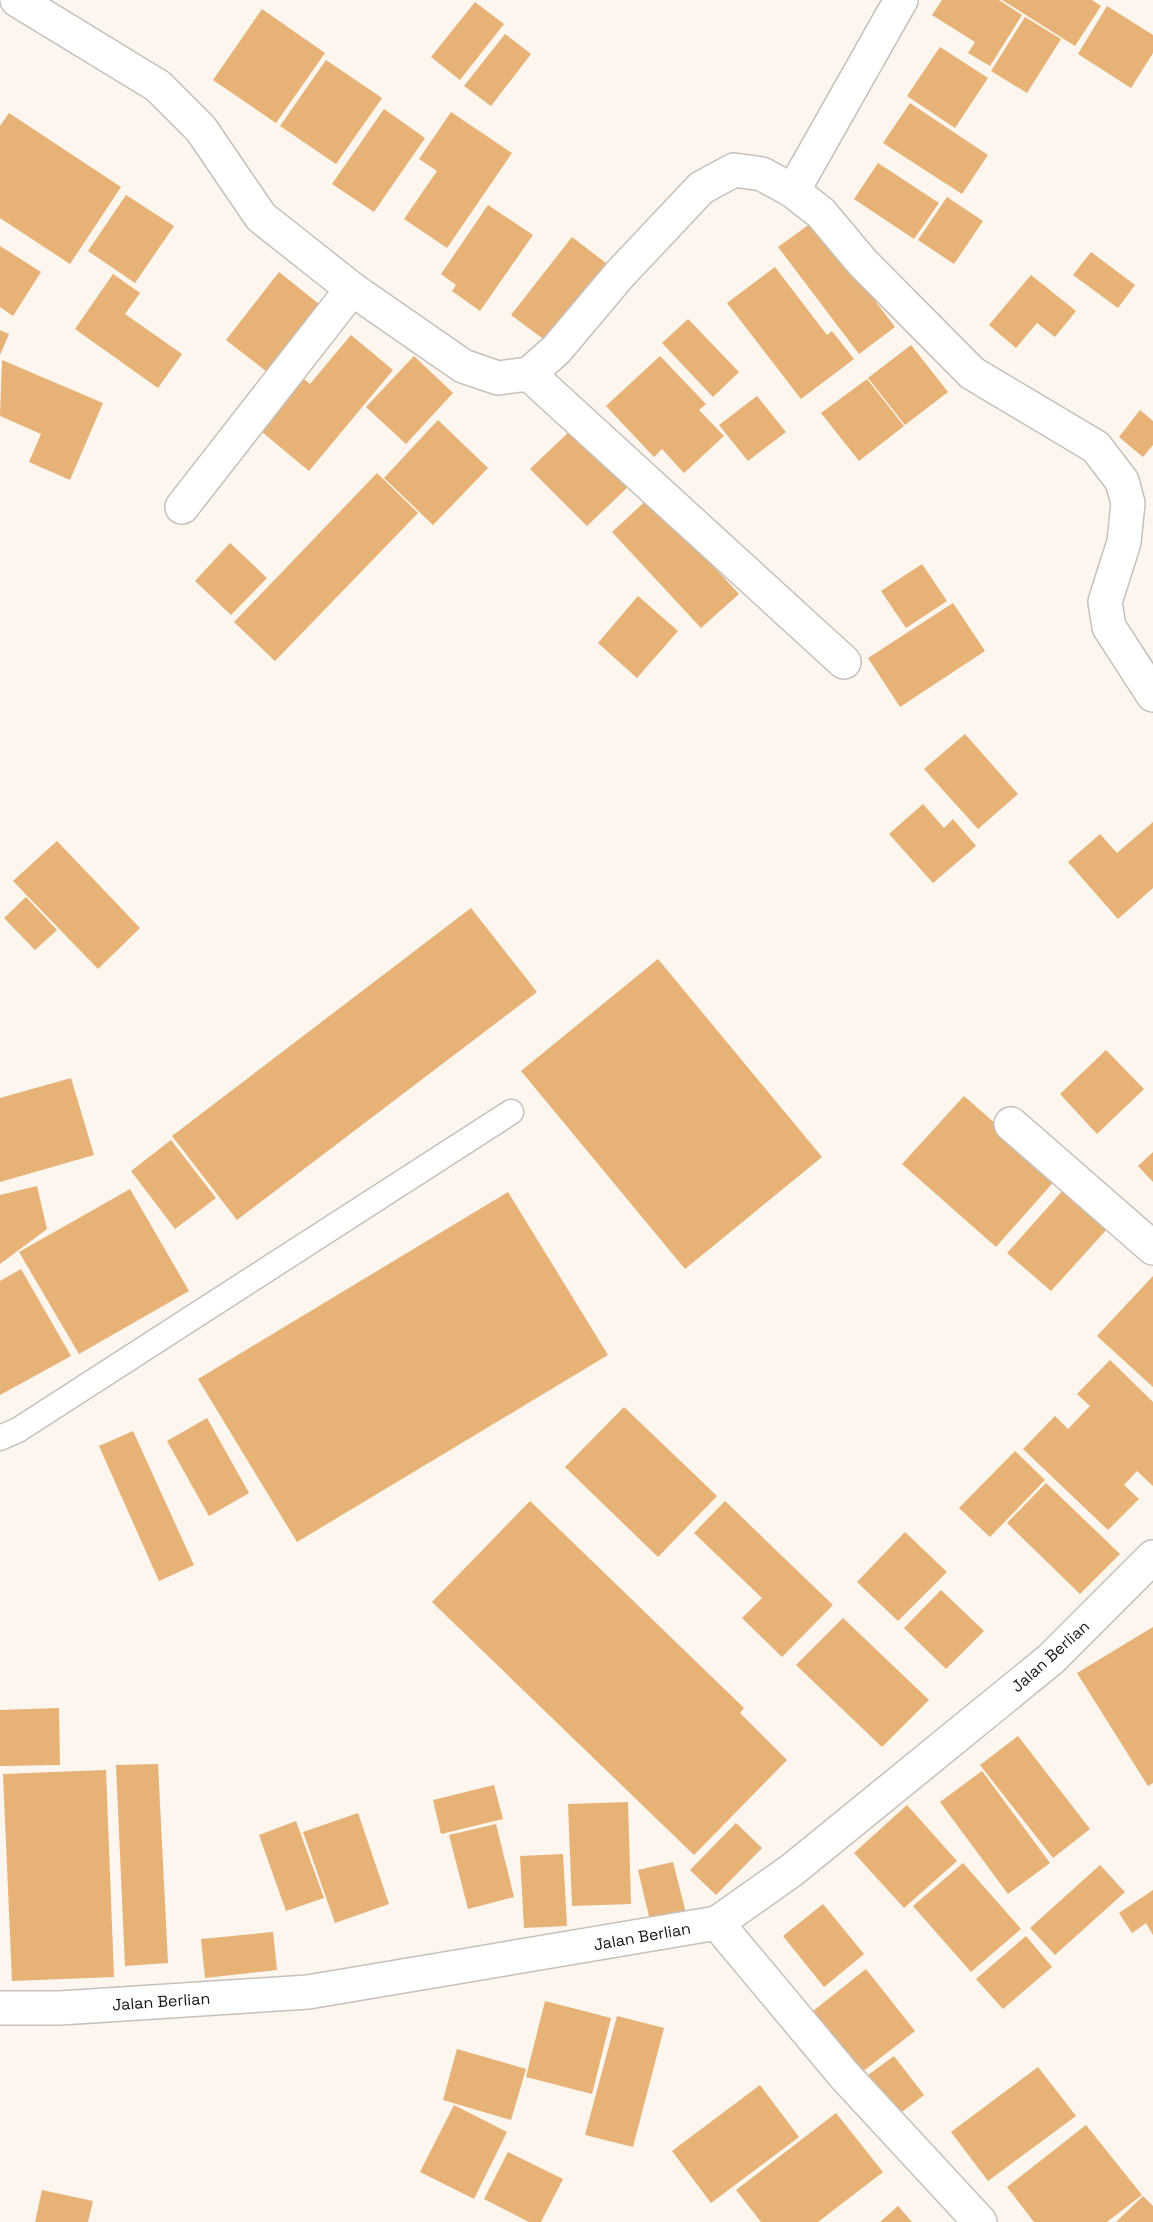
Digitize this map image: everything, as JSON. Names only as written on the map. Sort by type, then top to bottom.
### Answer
[{"type":"street","points":[[18,0],[158,86],[201,129],[261,218],[352,289],[462,366],[498,378],[529,374],[557,349],[620,274],[701,188],[735,170],[762,174],[794,191],[821,213],[863,263],[972,373],[1096,447],[1122,481],[1128,503],[1124,542],[1105,602],[1109,627],[1153,695]]},
{"type":"street","points":[[794,191],[901,0]]},
{"type":"street","points":[[182,507],[352,289]]},
{"type":"street","points":[[529,374],[844,662]]},
{"type":"street","points":[[1011,1124],[1153,1248]]},
{"type":"street","name":"Jalan Berlian","points":[[0,2008],[60,2008],[308,1992],[717,1923],[792,1870],[1051,1659],[1153,1557]]},
{"type":"street","points":[[717,1923],[844,2075],[980,2222]]},
{"type":"lane","points":[[0,1437],[18,1430],[511,1112]]},
{"type":"building","points":[[942,0],[999,0],[1022,15],[990,66],[968,53],[975,42],[932,15]]},
{"type":"building","points":[[1002,0],[1092,0],[1101,6],[1075,46]]},
{"type":"building","points":[[475,2],[504,24],[460,80],[431,57]]},
{"type":"building","points":[[1107,6],[1153,35],[1153,53],[1131,88],[1078,54]]},
{"type":"building","points":[[262,9],[325,53],[276,123],[213,80]]},
{"type":"building","points":[[1025,17],[1061,39],[1027,93],[991,71]]},
{"type":"building","points":[[505,34],[531,54],[491,106],[464,86]]},
{"type":"building","points":[[940,47],[988,78],[955,128],[907,96]]},
{"type":"building","points":[[326,60],[382,98],[336,164],[280,126]]},
{"type":"building","points":[[910,103],[988,155],[962,194],[883,143]]},
{"type":"building","points":[[384,109],[425,138],[374,212],[332,184]]},
{"type":"building","points":[[451,112],[512,153],[447,248],[404,219],[437,171],[419,159]]},
{"type":"building","points":[[9,113],[121,187],[70,264],[0,218],[0,126]]},
{"type":"building","points":[[878,163],[939,203],[914,239],[854,199]]},
{"type":"building","points":[[126,195],[174,226],[135,283],[88,251]]},
{"type":"building","points":[[947,197],[983,221],[954,264],[918,240]]},
{"type":"building","points":[[488,205],[533,235],[480,311],[452,291],[456,285],[441,274]]},
{"type":"building","points":[[814,221],[895,327],[859,354],[778,247]]},
{"type":"building","points":[[572,237],[606,263],[546,341],[511,315]]},
{"type":"building","points":[[0,246],[41,272],[13,316],[0,307]]},
{"type":"building","points":[[1091,252],[1135,285],[1118,308],[1073,275]]},
{"type":"building","points":[[775,267],[827,335],[832,331],[854,359],[801,399],[727,303]]},
{"type":"building","points":[[279,272],[324,308],[271,375],[226,340]]},
{"type":"building","points":[[113,274],[140,293],[125,314],[182,354],[158,388],[75,329]]},
{"type":"building","points":[[1031,275],[1076,311],[1055,337],[1037,323],[1016,348],[989,325]]},
{"type":"building","points":[[688,319],[739,372],[713,397],[662,343]]},
{"type":"building","points":[[0,330],[9,334],[0,355]]},
{"type":"building","points":[[351,335],[393,370],[309,471],[256,427],[299,375],[310,384]]},
{"type":"building","points":[[911,345],[948,392],[905,425],[868,378]]},
{"type":"building","points":[[414,356],[453,393],[406,444],[366,407]]},
{"type":"building","points":[[660,356],[706,404],[699,410],[724,436],[684,473],[662,449],[654,457],[606,406]]},
{"type":"building","points":[[2,360],[103,403],[70,480],[29,462],[41,434],[0,416]]},
{"type":"building","points":[[867,379],[904,426],[859,461],[821,413]]},
{"type":"building","points":[[757,396],[786,432],[748,461],[719,425]]},
{"type":"building","points":[[1140,410],[1153,421],[1153,445],[1143,457],[1119,437]]},
{"type":"building","points":[[438,420],[488,468],[433,525],[384,478]]},
{"type":"building","points":[[573,428],[630,485],[587,526],[530,469]]},
{"type":"building","points":[[377,473],[418,513],[275,661],[234,622]]},
{"type":"building","points":[[650,497],[739,594],[701,628],[612,532]]},
{"type":"building","points":[[230,543],[267,578],[231,615],[195,581]]},
{"type":"building","points":[[922,564],[947,601],[906,628],[881,591]]},
{"type":"building","points":[[638,596],[678,631],[637,678],[598,643]]},
{"type":"building","points":[[953,603],[985,651],[900,707],[868,658]]},
{"type":"building","points":[[965,734],[1018,794],[978,829],[924,769]]},
{"type":"building","points":[[923,804],[944,828],[953,819],[976,846],[933,883],[889,834]]},
{"type":"building","points":[[1153,822],[1153,888],[1118,919],[1068,862],[1100,834],[1117,853]]},
{"type":"building","points":[[57,841],[140,928],[98,969],[13,881]]},
{"type":"building","points":[[26,897],[57,930],[35,950],[4,918]]},
{"type":"building","points":[[471,908],[537,992],[237,1220],[172,1136]]},
{"type":"building","points":[[658,959],[822,1157],[685,1269],[521,1071]]},
{"type":"building","points":[[1106,1050],[1144,1089],[1097,1134],[1060,1094]]},
{"type":"building","points":[[71,1078],[94,1155],[0,1182],[0,1098]]},
{"type":"building","points":[[964,1096],[1057,1178],[996,1247],[902,1164]]},
{"type":"building","points":[[171,1140],[216,1198],[175,1229],[131,1171]]},
{"type":"building","points":[[1153,1152],[1153,1182],[1138,1166]]},
{"type":"building","points":[[37,1186],[47,1229],[0,1264],[0,1195]]},
{"type":"building","points":[[130,1189],[189,1291],[79,1354],[19,1252]]},
{"type":"building","points":[[1064,1189],[1108,1228],[1051,1291],[1007,1253]]},
{"type":"building","points":[[508,1192],[608,1355],[297,1542],[198,1379]]},
{"type":"building","points":[[21,1269],[71,1356],[0,1395],[0,1281]]},
{"type":"building","points":[[1153,1276],[1153,1387],[1097,1336]]},
{"type":"building","points":[[1110,1360],[1153,1402],[1153,1486],[1137,1471],[1124,1485],[1139,1499],[1108,1530],[1023,1449],[1055,1416],[1068,1429],[1090,1406],[1077,1394]]},
{"type":"building","points":[[624,1407],[717,1496],[658,1557],[565,1467]]},
{"type":"building","points":[[207,1418],[249,1493],[209,1516],[167,1441]]},
{"type":"building","points":[[133,1431],[194,1565],[159,1581],[99,1446]]},
{"type":"building","points":[[1015,1451],[1045,1480],[990,1537],[959,1508]]},
{"type":"building","points":[[1046,1483],[1120,1554],[1080,1594],[1007,1523]]},
{"type":"building","points":[[530,1501],[744,1708],[740,1713],[787,1760],[694,1855],[432,1602]]},
{"type":"building","points":[[725,1501],[833,1605],[782,1657],[742,1618],[762,1598],[694,1533]]},
{"type":"building","points":[[905,1532],[947,1572],[898,1621],[857,1582]]},
{"type":"building","points":[[941,1590],[984,1631],[946,1669],[904,1628]]},
{"type":"building","points":[[843,1618],[929,1700],[882,1747],[796,1665]]},
{"type":"building","points":[[1153,1627],[1153,1783],[1148,1786],[1077,1673]]},
{"type":"building","points":[[59,1708],[60,1765],[0,1766],[0,1710]]},
{"type":"building","points":[[1018,1736],[1090,1829],[1053,1858],[980,1765]]},
{"type":"building","points":[[158,1764],[168,1963],[125,1966],[116,1765]]},
{"type":"building","points":[[106,1770],[114,1977],[12,1981],[3,1774]]},
{"type":"building","points":[[982,1771],[1050,1863],[1008,1894],[940,1802]]},
{"type":"building","points":[[494,1785],[503,1819],[441,1834],[433,1800]]},
{"type":"building","points":[[628,1802],[631,1904],[572,1906],[568,1804]]},
{"type":"building","points":[[907,1805],[957,1861],[904,1908],[854,1853]]},
{"type":"building","points":[[358,1813],[389,1904],[335,1923],[303,1832]]},
{"type":"building","points":[[296,1821],[324,1898],[286,1911],[259,1835]]},
{"type":"building","points":[[736,1823],[762,1848],[716,1895],[690,1870]]},
{"type":"building","points":[[496,1824],[514,1897],[468,1909],[449,1835]]},
{"type":"building","points":[[563,1854],[567,1926],[524,1928],[520,1856]]},
{"type":"building","points":[[673,1862],[688,1921],[652,1929],[638,1870]]},
{"type":"building","points":[[963,1863],[1021,1929],[971,1972],[913,1906]]},
{"type":"building","points":[[1100,1865],[1125,1892],[1055,1955],[1030,1928]]},
{"type":"building","points":[[1153,1890],[1153,1935],[1146,1923],[1132,1933],[1119,1913]]},
{"type":"building","points":[[823,1904],[864,1954],[824,1987],[783,1936]]},
{"type":"building","points":[[273,1932],[277,1970],[205,1978],[201,1939]]},
{"type":"building","points":[[1026,1936],[1052,1967],[1003,2009],[976,1979]]},
{"type":"building","points":[[866,1969],[915,2031],[857,2076],[808,2015]]},
{"type":"building","points":[[545,2001],[611,2018],[592,2094],[526,2077]]},
{"type":"building","points":[[617,2016],[664,2028],[633,2147],[585,2135]]},
{"type":"building","points":[[457,2049],[526,2069],[511,2120],[443,2100]]},
{"type":"building","points":[[894,2056],[924,2095],[894,2118],[864,2078]]},
{"type":"building","points":[[1038,2067],[1076,2116],[988,2181],[951,2132]]},
{"type":"building","points":[[760,2085],[799,2137],[711,2203],[672,2151]]},
{"type":"building","points":[[454,2105],[507,2132],[474,2199],[420,2172]]},
{"type":"building","points":[[836,2113],[883,2172],[818,2222],[761,2222],[736,2190]]},
{"type":"building","points":[[1086,2125],[1142,2195],[1107,2222],[1034,2222],[1007,2187]]},
{"type":"building","points":[[508,2152],[563,2179],[541,2222],[529,2222],[484,2199]]},
{"type":"building","points":[[42,2190],[93,2201],[88,2222],[35,2222]]},
{"type":"building","points":[[1143,2196],[1153,2206],[1153,2222],[1116,2222]]},
{"type":"building","points":[[898,2206],[912,2222],[880,2222]]}]
